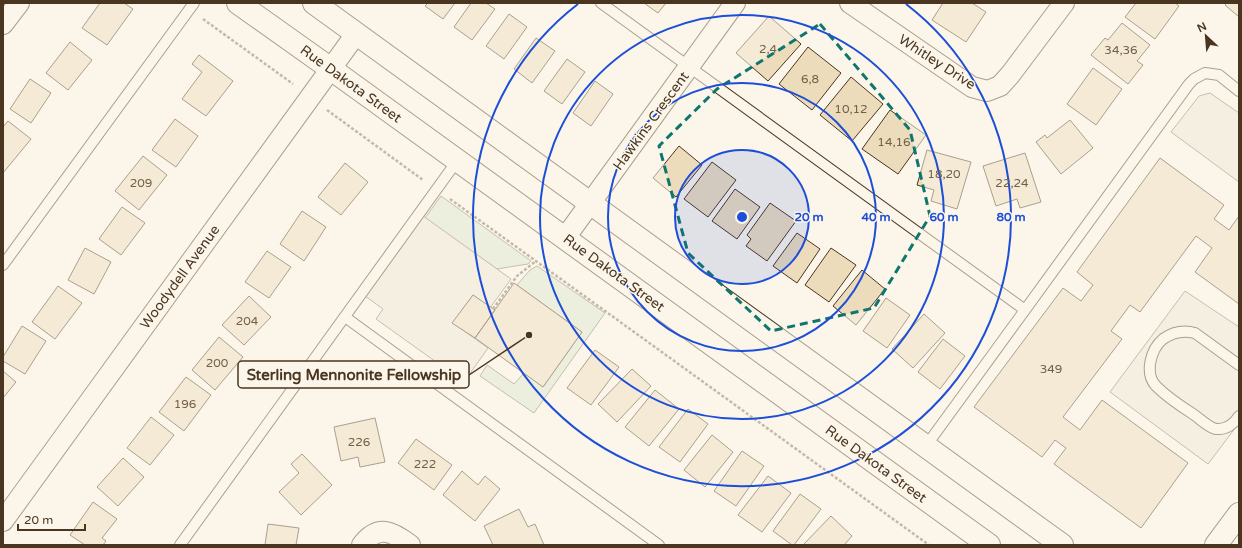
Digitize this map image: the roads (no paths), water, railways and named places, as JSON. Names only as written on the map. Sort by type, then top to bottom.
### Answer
[{"type":"main road","name":"Rue Dakota Street","points":[[238,3],[989,545]]},
{"type":"main road","points":[[314,3],[1062,545]]},
{"type":"main road","points":[[1216,545],[1239,514]]},
{"type":"street","points":[[3,24],[18,3]]},
{"type":"street","name":"Hawkins Crescent","points":[[565,238],[735,3]]},
{"type":"street","name":"Whitley Drive","points":[[850,3],[972,87],[987,91],[1000,86],[1010,75],[1064,3]]},
{"type":"street","name":"Woodydell Avenue","points":[[3,521],[356,34]]},
{"type":"street","points":[[362,545],[373,534],[384,530],[399,536],[410,545]]},
{"type":"lane","points":[[601,3],[1025,310]]},
{"type":"lane","points":[[3,264],[192,6]]},
{"type":"lane","points":[[926,446],[1189,84],[1194,79],[1205,73],[1219,76],[1239,91]]},
{"type":"lane","points":[[180,545],[457,161]]},
{"type":"lane","points":[[345,317],[659,545]]},
{"type":"lane","points":[[1239,365],[1195,333],[1188,331],[1170,334],[1158,345],[1151,359],[1150,368],[1156,386],[1214,429],[1222,429],[1230,426],[1239,416]]},
{"type":"place","name":"Sterling Mennonite Fellowship","points":[[529,335]]}]
